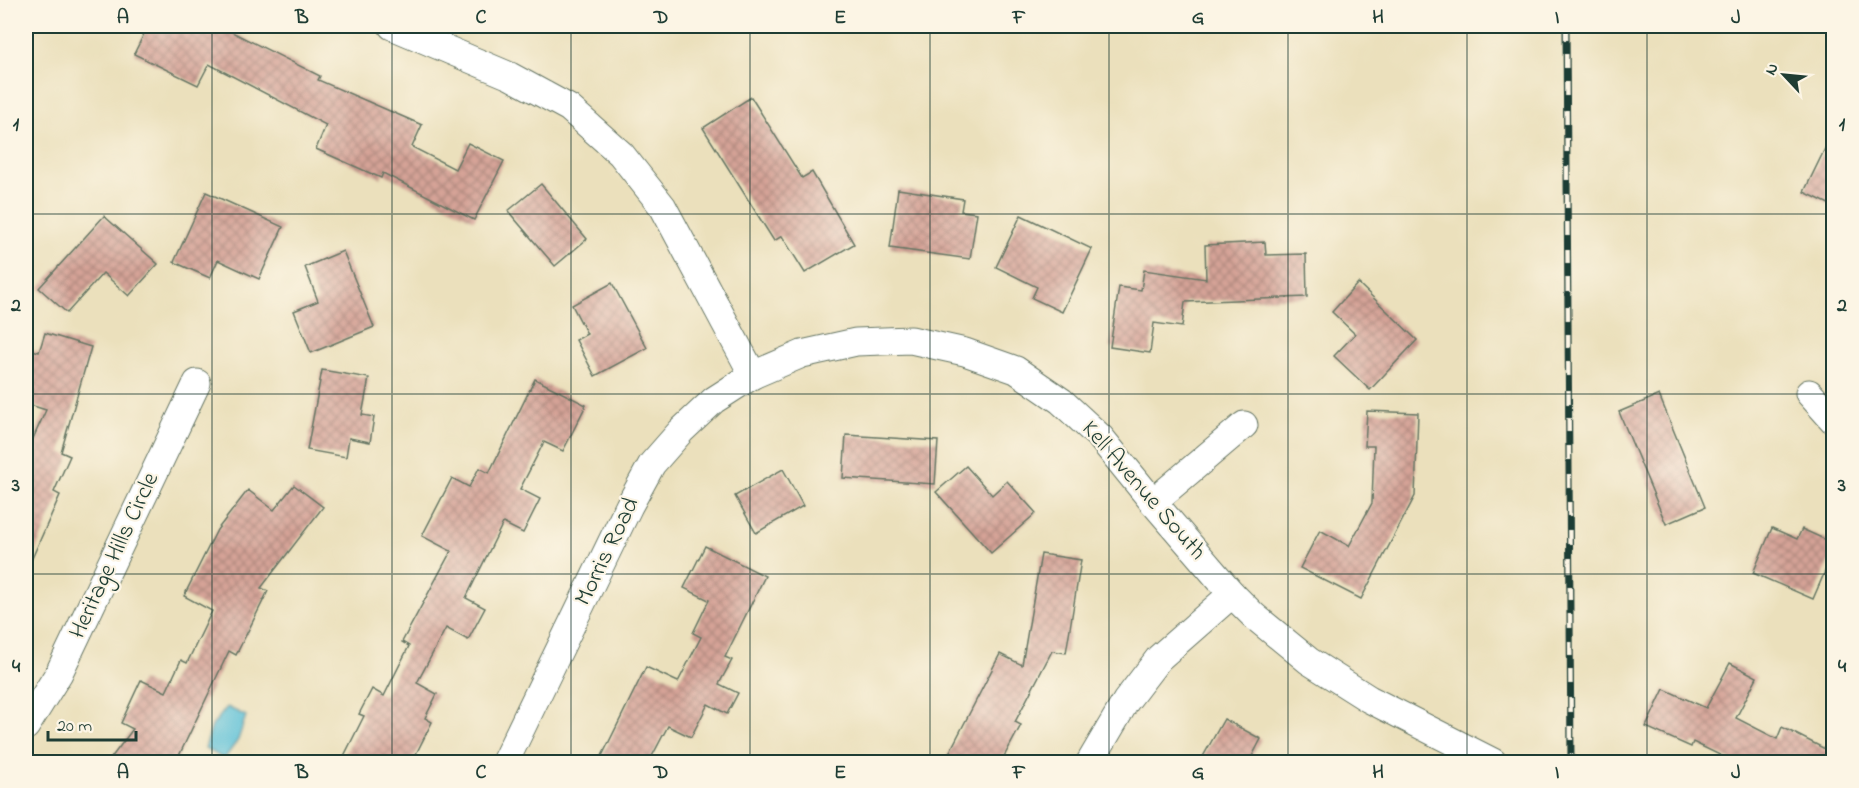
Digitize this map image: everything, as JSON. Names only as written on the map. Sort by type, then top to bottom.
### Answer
[{"type":"street","points":[[392,26],[510,76],[569,108],[621,154],[663,207],[753,375]]},
{"type":"street","name":"Kell Avenue South","points":[[753,375],[802,354],[856,342],[911,340],[965,352],[1016,370],[1061,401],[1101,438],[1232,594],[1254,616],[1309,661],[1369,699],[1493,762]]},
{"type":"street","name":"Morris Road","points":[[505,762],[629,506],[652,464],[681,431],[714,400],[753,375]]},
{"type":"street","name":"Heritage Hills Circle","points":[[26,726],[59,673],[196,383]]},
{"type":"street","points":[[1809,393],[1833,422]]},
{"type":"street","points":[[1153,502],[1244,425]]},
{"type":"street","points":[[1090,762],[1126,701],[1159,658],[1232,594]]},
{"type":"water","points":[[227,707],[246,716],[238,740],[224,759],[205,748],[212,726]]},
{"type":"building","points":[[148,26],[220,26],[320,76],[318,80],[422,125],[412,147],[455,169],[468,143],[504,161],[474,220],[383,173],[381,178],[316,149],[326,125],[209,64],[198,85],[134,54]]},
{"type":"building","points":[[751,97],[802,178],[812,172],[854,244],[805,273],[782,236],[774,241],[703,128]]},
{"type":"building","points":[[1833,132],[1833,206],[1804,192]]},
{"type":"building","points":[[541,184],[587,239],[555,266],[508,211]]},
{"type":"building","points":[[898,189],[963,199],[961,211],[977,213],[970,259],[890,248]]},
{"type":"building","points":[[206,192],[283,227],[259,279],[218,260],[210,278],[174,262]]},
{"type":"building","points":[[1021,215],[1092,249],[1062,312],[1032,298],[1037,287],[996,267]]},
{"type":"building","points":[[104,216],[158,264],[129,296],[103,273],[67,313],[39,288]]},
{"type":"building","points":[[1265,242],[1266,255],[1306,254],[1307,297],[1185,302],[1182,327],[1154,323],[1150,353],[1110,347],[1119,287],[1141,290],[1144,270],[1206,279],[1205,245]]},
{"type":"building","points":[[343,251],[374,327],[311,353],[294,311],[318,301],[305,267]]},
{"type":"building","points":[[612,283],[647,348],[595,376],[576,340],[587,334],[572,305]]},
{"type":"building","points":[[1358,283],[1417,340],[1370,390],[1334,356],[1355,334],[1332,312]]},
{"type":"building","points":[[45,333],[91,347],[61,452],[70,456],[54,492],[60,495],[26,572],[26,454],[46,410],[27,404],[32,389],[26,387],[26,348],[39,352]]},
{"type":"building","points":[[322,370],[369,378],[362,415],[374,417],[370,442],[349,438],[346,457],[307,450]]},
{"type":"building","points":[[535,379],[586,405],[563,451],[544,442],[520,489],[540,499],[523,533],[503,523],[466,598],[485,608],[468,640],[446,628],[417,683],[437,694],[425,718],[432,722],[412,762],[341,762],[364,716],[359,714],[372,689],[384,696],[409,646],[402,642],[451,551],[422,536],[452,478],[469,487],[479,468],[489,473]]},
{"type":"building","points":[[1659,395],[1705,507],[1666,524],[1619,412]]},
{"type":"building","points":[[1367,411],[1418,413],[1415,496],[1361,599],[1300,568],[1320,530],[1349,546],[1372,503],[1374,446],[1365,446]]},
{"type":"building","points":[[846,435],[938,441],[935,484],[843,478]]},
{"type":"building","points":[[966,466],[992,495],[1007,481],[1036,513],[991,553],[936,492]]},
{"type":"building","points":[[783,469],[803,506],[756,533],[735,496]]},
{"type":"building","points":[[294,485],[323,507],[261,588],[268,591],[236,655],[229,651],[176,762],[108,762],[133,729],[121,723],[141,680],[166,692],[181,660],[187,663],[212,611],[184,596],[217,530],[248,490],[274,510]]},
{"type":"building","points":[[1772,528],[1797,539],[1802,529],[1833,543],[1833,553],[1813,599],[1753,573]]},
{"type":"building","points":[[705,546],[765,576],[725,657],[732,660],[719,684],[738,693],[727,714],[708,704],[691,737],[668,726],[649,762],[599,762],[646,667],[678,682],[701,637],[693,633],[709,600],[684,588]]},
{"type":"building","points":[[1041,554],[1081,560],[1066,653],[1052,651],[1015,722],[1021,725],[1001,762],[960,762],[947,757],[1000,654],[1022,665]]},
{"type":"building","points":[[1730,663],[1757,677],[1736,718],[1777,739],[1782,727],[1833,753],[1833,762],[1734,762],[1693,742],[1691,747],[1646,727],[1664,689],[1706,708]]},
{"type":"building","points":[[1224,719],[1261,739],[1249,762],[1200,762]]},
{"type":"railway","points":[[1566,26],[1571,762]]}]
